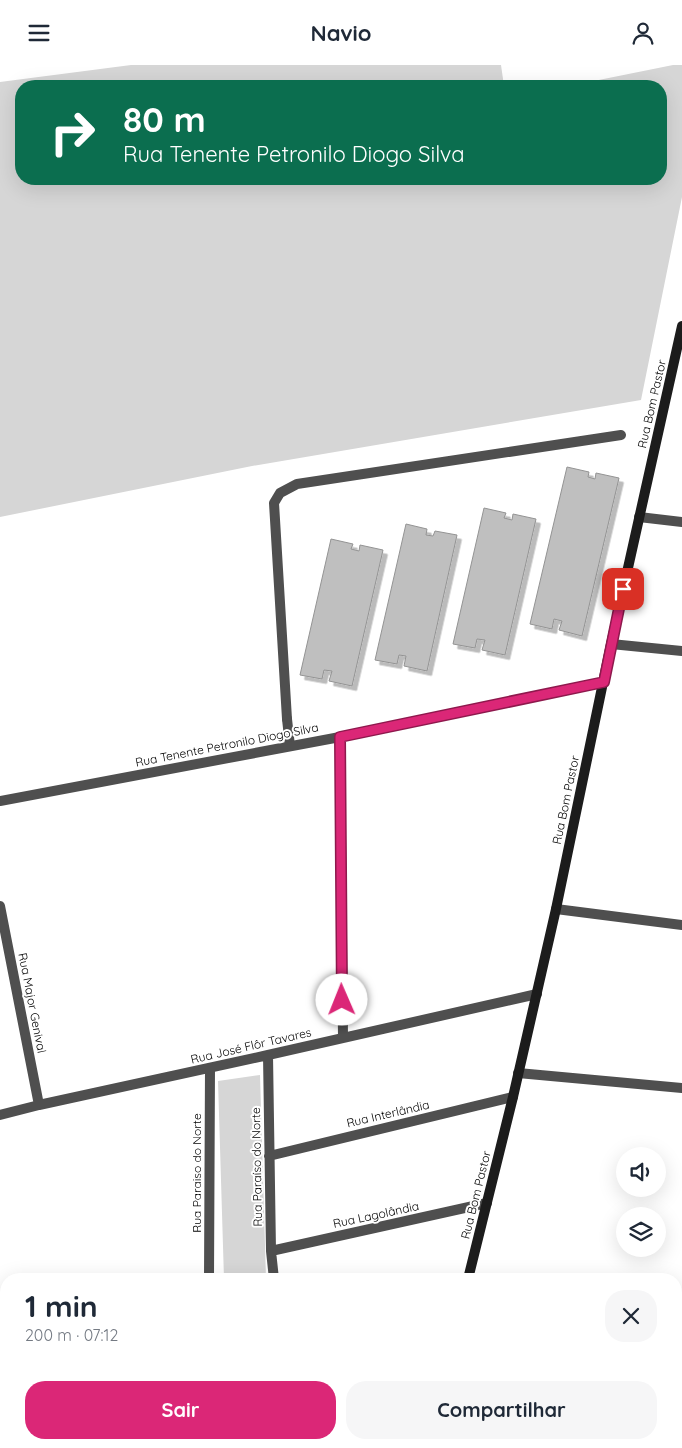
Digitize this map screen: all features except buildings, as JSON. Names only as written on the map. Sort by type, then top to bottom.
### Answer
[{"type":"main road","name":"Rua Bom Pastor","points":[[470,1273],[537,994],[611,644],[682,326]]},
{"type":"street","points":[[290,746],[274,503],[280,493],[297,484],[621,435]]},
{"type":"street","points":[[640,517],[682,522]]},
{"type":"street","points":[[611,644],[682,651]]},
{"type":"street","name":"Rua Tenente Petronilo Diogo Silva","points":[[0,801],[340,737],[604,682]]},
{"type":"street","points":[[340,737],[343,1038]]},
{"type":"street","name":"Rua Major Genival","points":[[0,906],[39,1105]]},
{"type":"street","points":[[556,909],[682,925]]},
{"type":"street","name":"Rua José Flôr Tavares","points":[[0,1115],[537,994]]},
{"type":"street","name":"Rua Paraíso do Norte","points":[[268,1055],[271,1251],[273,1273]]},
{"type":"street","name":"Rua Paraiso do Norte","points":[[210,1068],[210,1273]]},
{"type":"street","points":[[518,1073],[682,1088]]},
{"type":"street","name":"Rua Interlândia","points":[[269,1156],[513,1097]]},
{"type":"street","name":"Rua Lagolândia","points":[[271,1251],[487,1203]]},
{"type":"shaded area","points":[[131,65],[501,65],[503,80],[15,80]]},
{"type":"shaded area","points":[[673,65],[682,65],[682,197],[641,400],[252,466],[0,517],[0,82],[15,80],[15,185],[667,185],[667,80],[599,80]]},
{"type":"shaded area","points":[[260,1075],[266,1273],[224,1273],[218,1081]]},
{"type":"route","points":[[342,1000],[340,737],[604,682],[623,589]]}]
